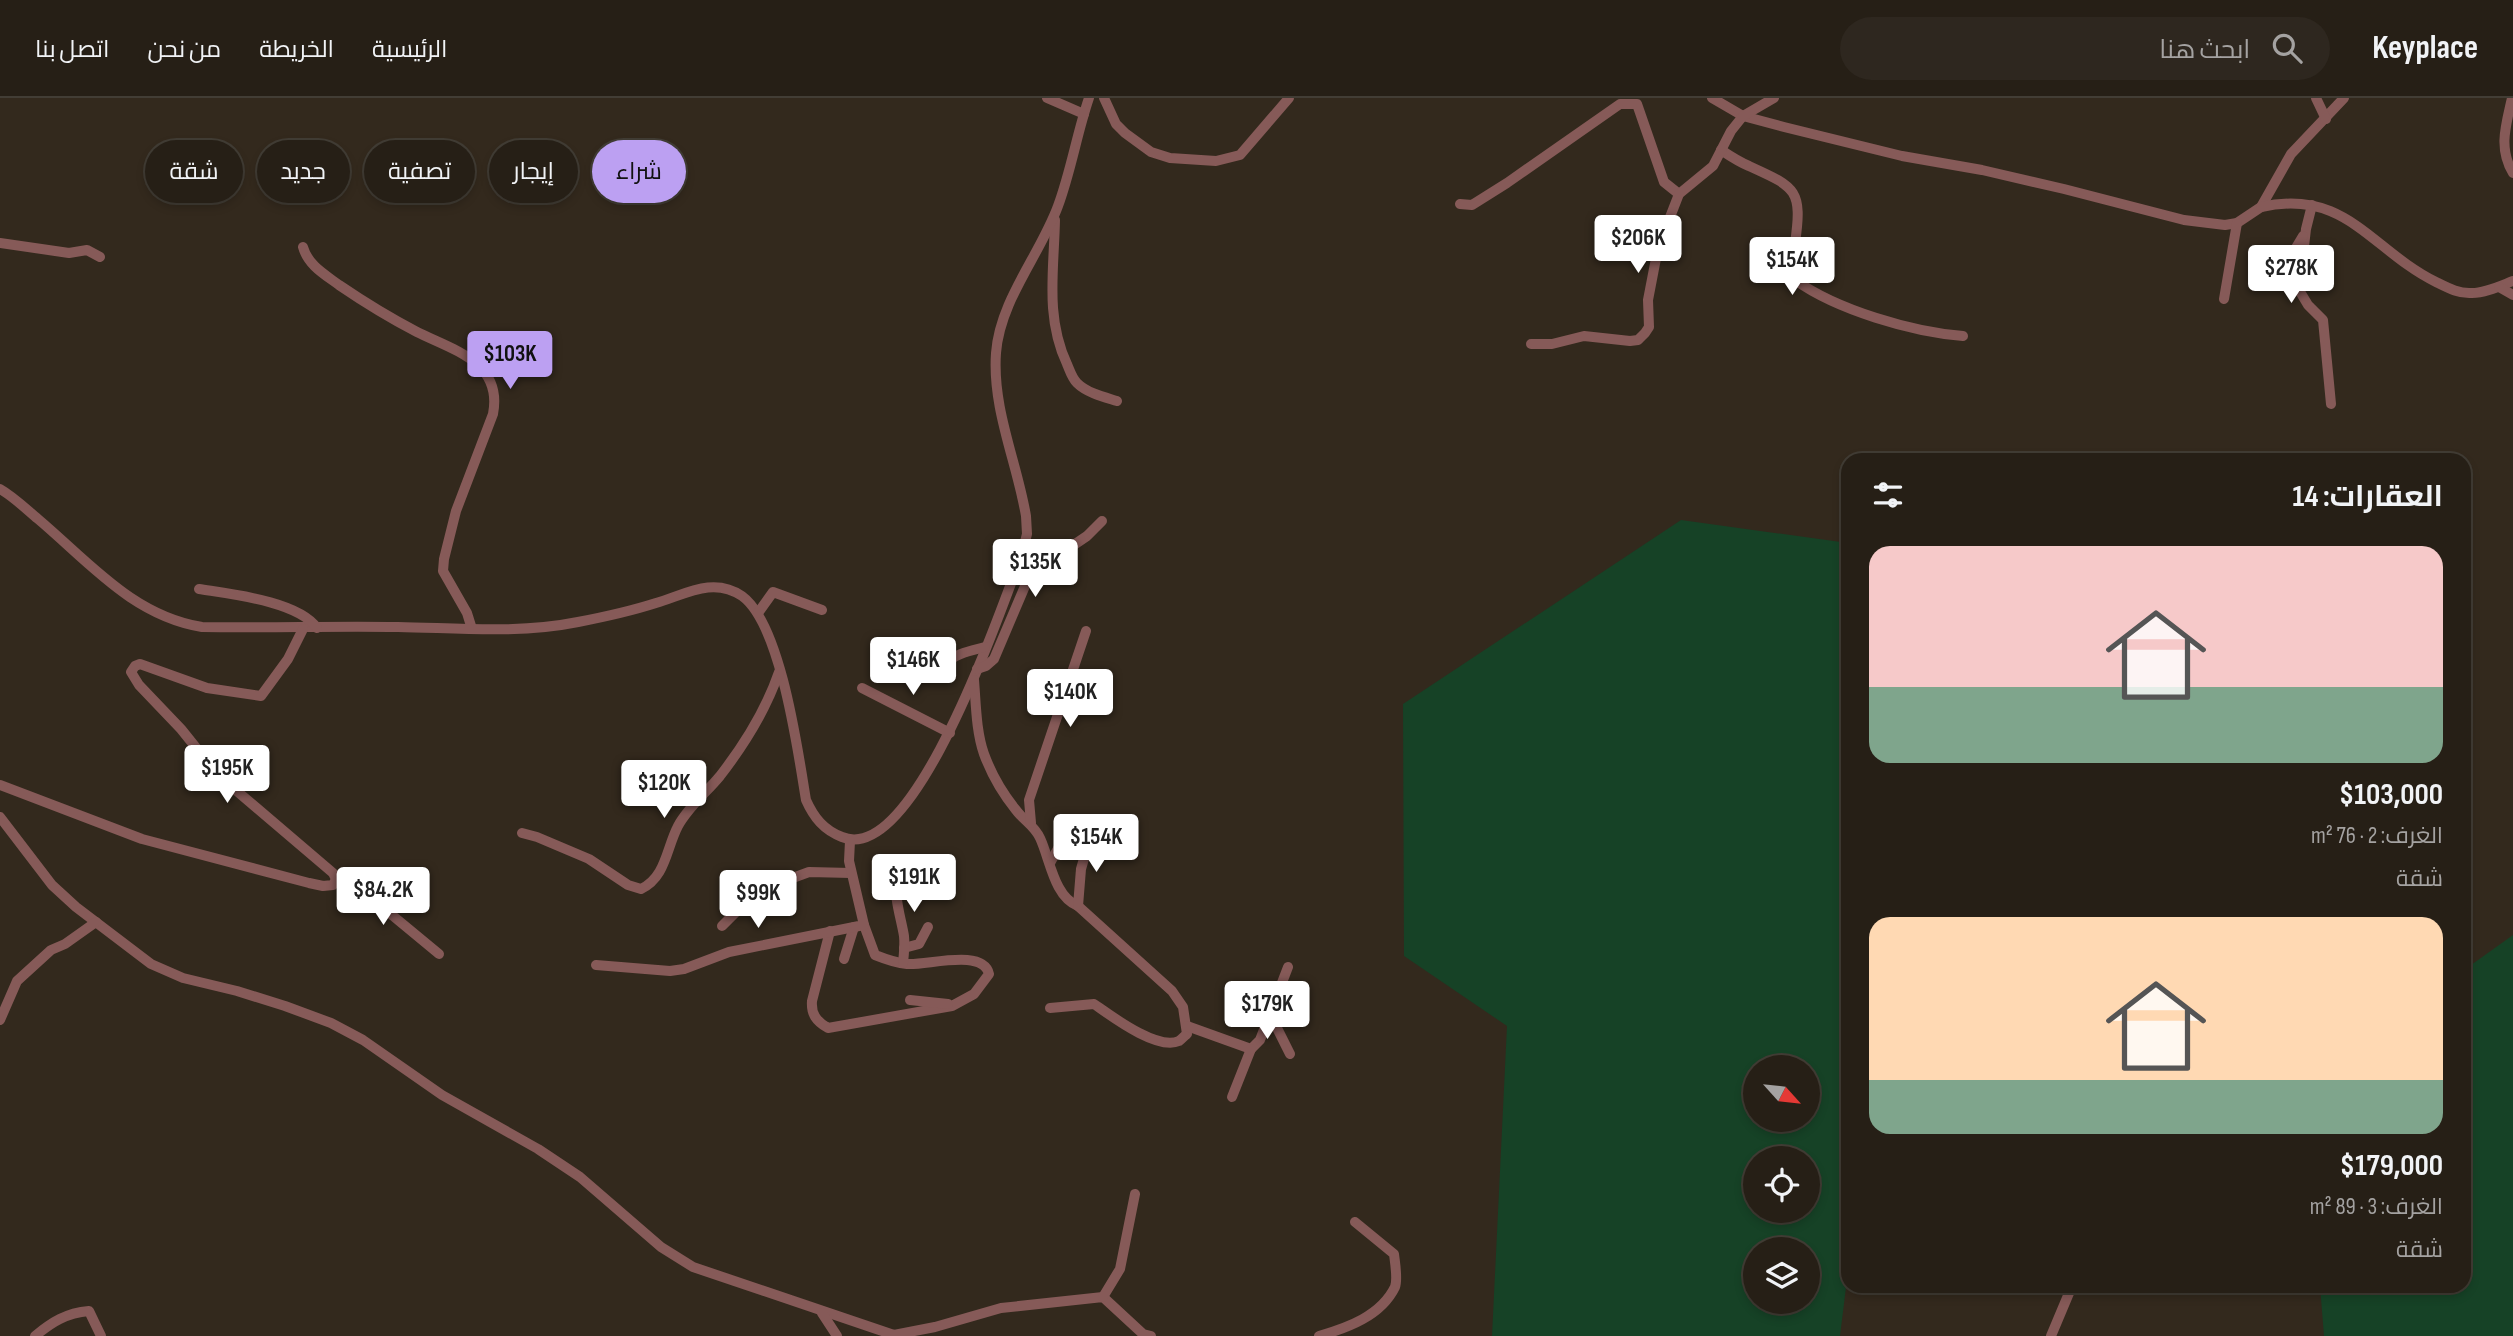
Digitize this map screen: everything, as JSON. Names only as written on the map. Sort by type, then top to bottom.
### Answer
[{"type":"street","points":[[1047,98],[1084,114]]},
{"type":"street","points":[[0,489],[122,592],[163,617],[202,627],[530,628],[575,623],[656,603],[702,588],[716,587],[740,595],[758,613],[775,653],[806,800],[812,814],[832,833],[850,841],[875,834],[888,825],[920,784],[950,733],[1021,557],[1027,534],[1024,501],[1001,409],[996,355],[999,335],[1008,309],[1056,212],[1089,98]]},
{"type":"street","points":[[1104,98],[1116,124],[1138,144],[1170,158],[1199,161],[1216,161],[1240,155],[1289,98]]},
{"type":"street","points":[[1712,98],[1743,116],[1866,147],[1982,170],[2184,220],[2217,225],[2237,223],[2261,207],[2283,204],[2312,205],[2365,230],[2413,268],[2456,291],[2473,293],[2513,281]]},
{"type":"street","points":[[1531,344],[1552,344],[1584,336],[1630,341],[1638,340],[1645,333],[1650,327],[1648,300],[1658,248],[1679,194],[1713,166],[1731,131],[1743,116],[1774,98]]},
{"type":"street","points":[[2316,98],[2326,119]]},
{"type":"street","points":[[2261,207],[2291,154],[2344,98]]},
{"type":"street","points":[[2512,98],[2503,142],[2513,173]]},
{"type":"street","points":[[1460,204],[1472,205],[1620,104],[1630,103],[1637,104],[1664,183],[1679,194]]},
{"type":"street","points":[[1721,150],[1748,166],[1777,178],[1795,197],[1798,223],[1791,267],[1795,280],[1834,302],[1912,329],[1963,336]]},
{"type":"street","points":[[2312,205],[2306,229],[2300,290],[2308,305],[2323,320],[2331,404]]},
{"type":"street","points":[[1056,212],[1051,301],[1054,331],[1061,353],[1077,383],[1117,401]]},
{"type":"street","points":[[2224,299],[2237,223]]},
{"type":"street","points":[[2281,273],[2306,229]]},
{"type":"street","points":[[0,243],[69,253],[87,250],[100,257]]},
{"type":"street","points":[[303,247],[306,257],[324,274],[360,299],[418,332],[465,353],[478,364],[491,383],[495,402],[493,414],[456,512],[443,571],[460,598],[472,629]]},
{"type":"street","points":[[2499,287],[2513,295]]},
{"type":"street","points":[[975,672],[995,659],[1028,579],[1087,536],[1102,520]]},
{"type":"street","points":[[199,589],[268,603],[307,617],[317,628]]},
{"type":"street","points":[[758,613],[773,592],[822,610]]},
{"type":"street","points":[[303,629],[288,659],[261,696],[207,688],[140,664],[131,672],[139,685],[181,729],[218,775],[333,873],[336,879]]},
{"type":"street","points":[[1050,1008],[1094,1004],[1128,1028],[1172,1042],[1179,1041],[1187,1034],[1183,1007],[1172,992],[1078,906],[1069,903],[1031,823],[1029,800],[1087,631]]},
{"type":"street","points":[[945,664],[961,653],[985,647]]},
{"type":"street","points":[[522,833],[589,859],[628,885],[641,889],[650,885],[664,865],[672,839],[686,813],[718,778],[748,736],[772,692],[779,672]]},
{"type":"street","points":[[975,672],[976,707],[983,751],[1018,813],[1031,823]]},
{"type":"street","points":[[862,688],[950,733]]},
{"type":"street","points":[[0,785],[142,839],[197,855],[323,886],[333,885],[336,879]]},
{"type":"street","points":[[0,817],[52,885],[151,964],[183,978],[285,1006],[352,1034],[386,1054],[442,1095],[538,1149],[569,1170],[630,1218],[661,1247],[693,1268],[894,1335],[935,1328],[1001,1308],[1103,1297],[1143,1334],[1151,1336]]},
{"type":"street","points":[[1051,863],[1065,836]]},
{"type":"street","points":[[1078,906],[1081,869],[1090,838]]},
{"type":"street","points":[[830,931],[811,1012],[819,1023],[828,1028],[952,1006],[968,998],[989,974],[985,966],[976,962],[961,960],[903,963],[875,955],[859,926],[849,861],[850,841]]},
{"type":"street","points":[[903,963],[904,933],[896,905],[898,873],[905,863],[917,858],[927,860],[935,870]]},
{"type":"street","points":[[722,926],[737,911],[790,879],[809,872],[851,873]]},
{"type":"street","points":[[336,879],[352,882],[439,954]]},
{"type":"street","points":[[0,1020],[18,981],[51,950],[65,944],[96,922]]},
{"type":"street","points":[[596,965],[670,971],[684,969],[729,952],[859,926]]},
{"type":"street","points":[[844,959],[859,926]]},
{"type":"street","points":[[904,948],[919,944],[928,928]]},
{"type":"street","points":[[1232,1097],[1251,1048],[1259,1040],[1288,967]]},
{"type":"street","points":[[910,1000],[952,1006]]},
{"type":"street","points":[[1270,1014],[1290,1054]]},
{"type":"street","points":[[1187,1026],[1251,1048]]},
{"type":"street","points":[[1103,1297],[1120,1269],[1135,1194]]},
{"type":"street","points":[[1319,1336],[1351,1326],[1381,1305],[1396,1285],[1394,1254],[1355,1222]]},
{"type":"street","points":[[2051,1336],[2069,1293]]},
{"type":"street","points":[[34,1336],[53,1321],[75,1312],[89,1311],[101,1336]]},
{"type":"street","points":[[822,1313],[837,1336]]},
{"type":"green space","points":[[1681,520],[1841,542],[1841,1293],[1845,1293],[1840,1336],[1492,1336],[1507,1026],[1404,956],[1403,704]]},
{"type":"green space","points":[[2513,935],[2513,1336],[2324,1336],[2321,1293],[2471,1293],[2471,965]]}]
